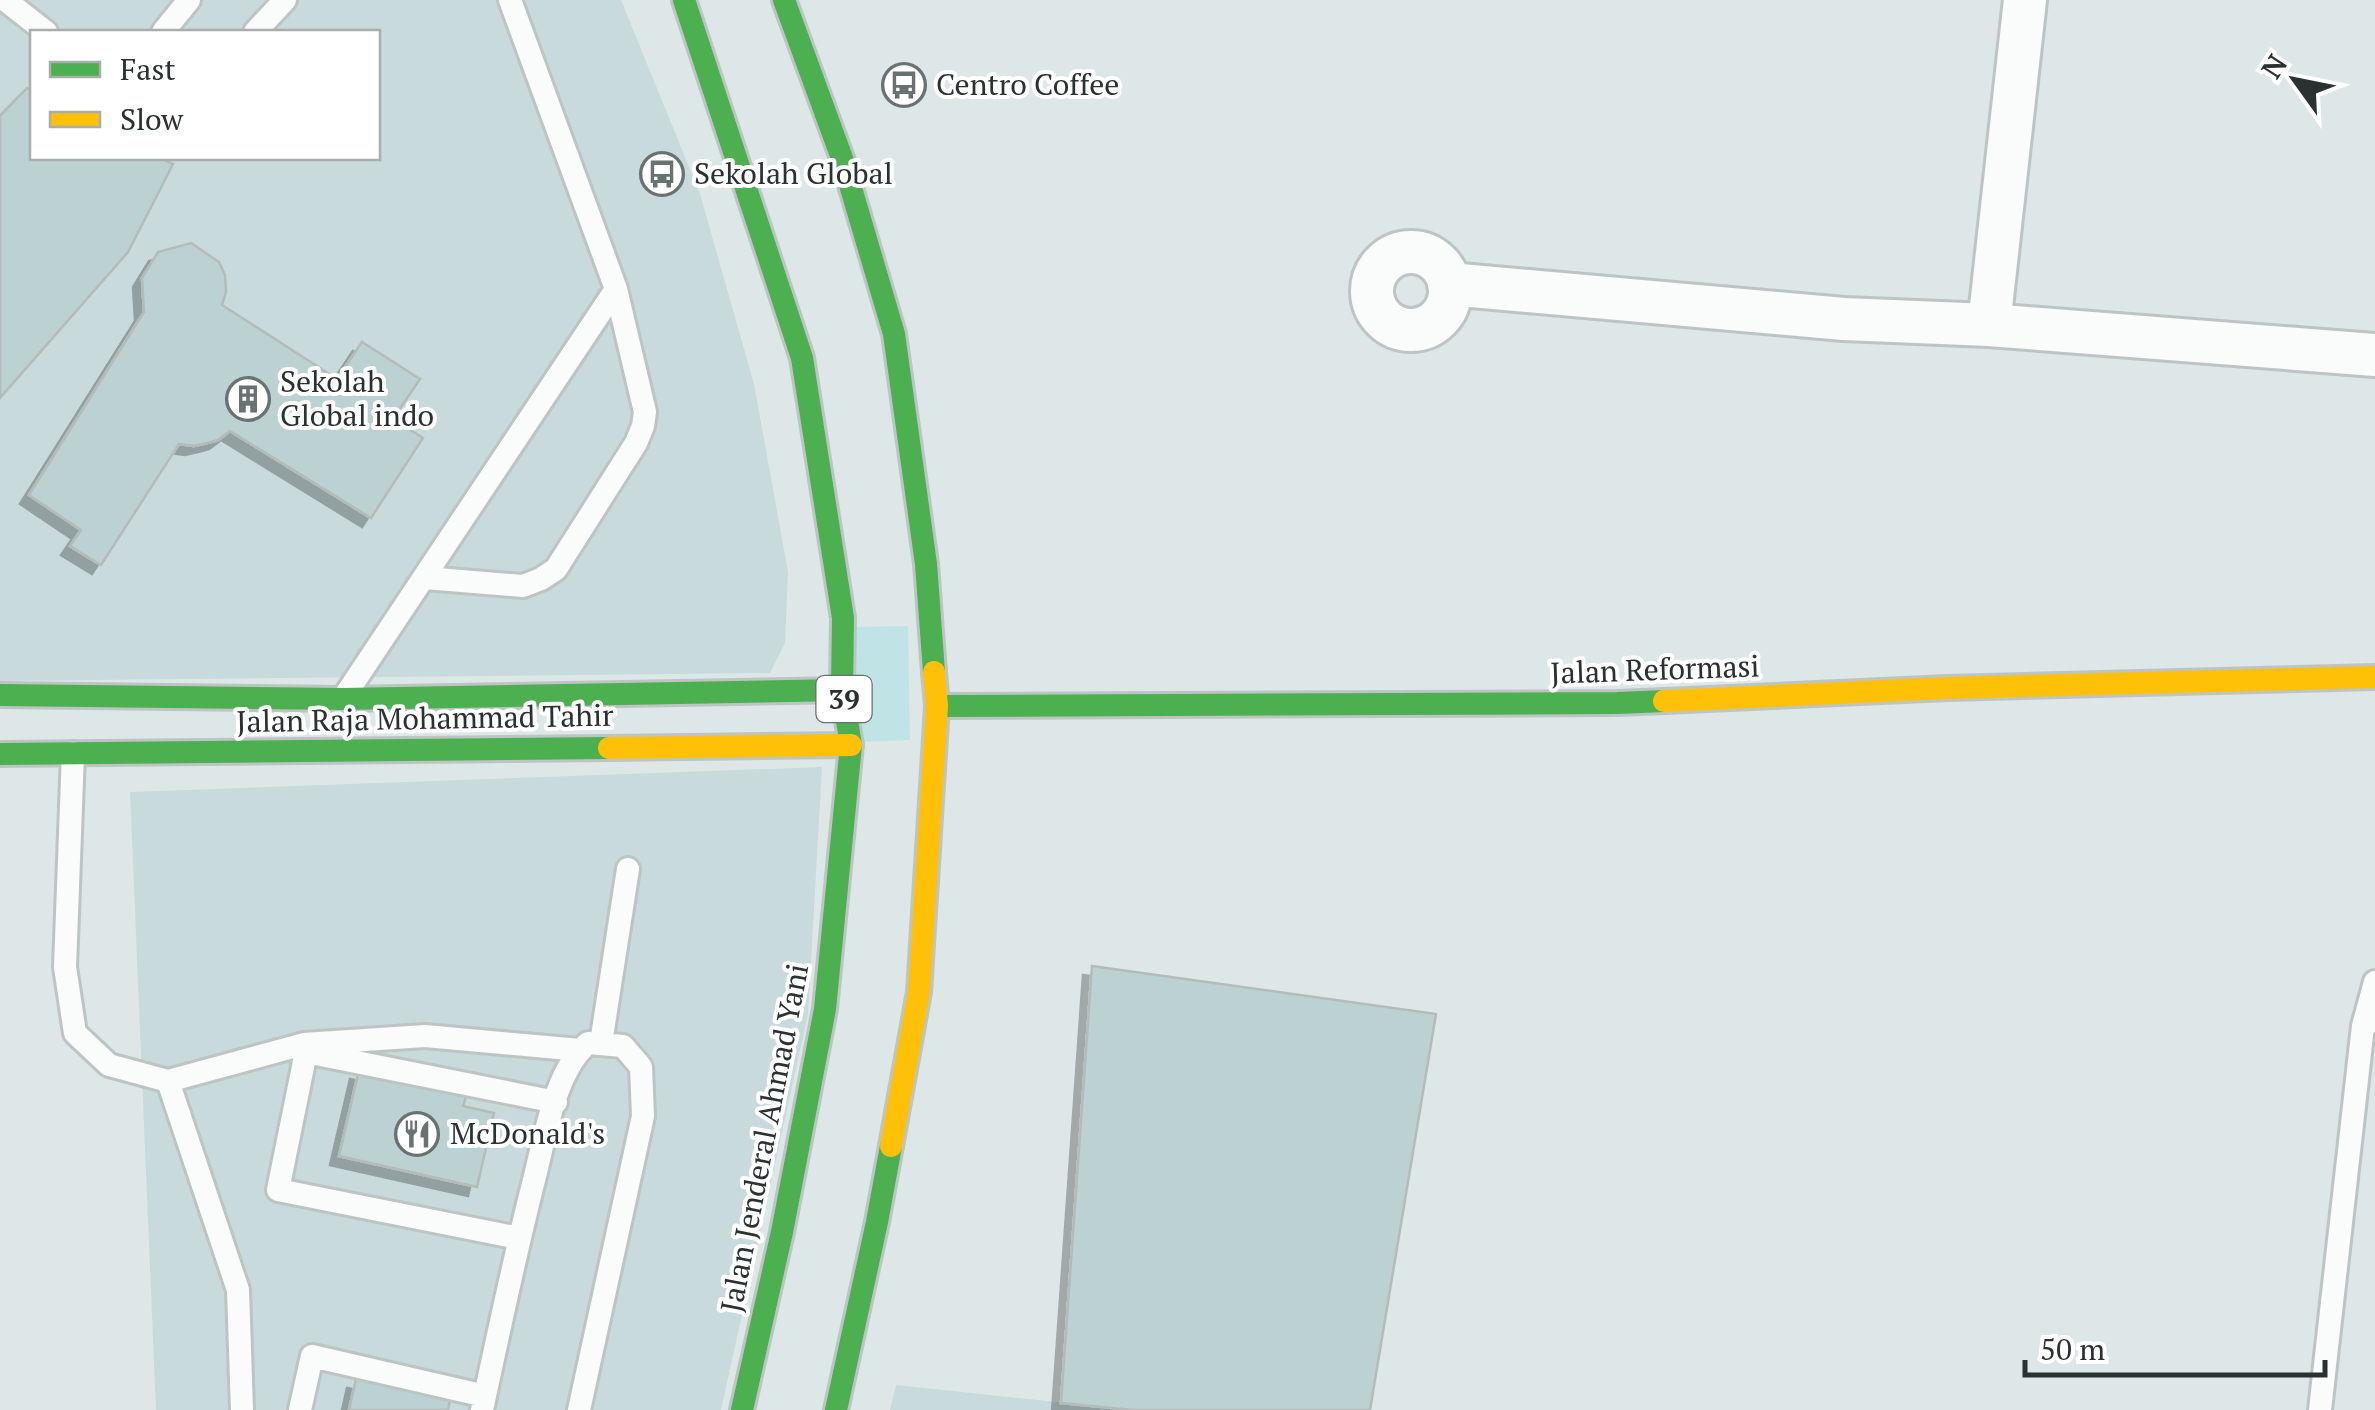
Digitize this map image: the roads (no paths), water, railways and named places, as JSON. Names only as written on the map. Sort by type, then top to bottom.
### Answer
[{"type":"main road","name":"Jalan Jenderal Ahmad Yani","points":[[684,0],[802,358],[843,618],[842,690],[851,745],[825,1010],[782,1232],[742,1410]]},
{"type":"main road","points":[[784,0],[843,161],[894,334],[926,564],[937,706],[920,992],[836,1410]]},
{"type":"main road","name":"Jalan Reformasi","points":[[937,706],[1618,703],[1948,688],[2375,677]]},
{"type":"main road","name":"Jalan Raja Mohammad Tahir","points":[[0,695],[343,699],[842,690]]},
{"type":"main road","name":"Jalan Raja Mohammad Tahir","points":[[0,754],[851,745]]},
{"type":"street","points":[[1989,325],[2025,0]]},
{"type":"street","points":[[1450,284],[1844,320],[1989,325],[2375,355]]},
{"type":"lane","points":[[5,0],[43,30]]},
{"type":"lane","points":[[165,30],[189,0]]},
{"type":"lane","points":[[258,30],[286,0]]},
{"type":"lane","points":[[425,578],[524,586],[556,569],[636,444],[643,426],[645,412],[616,289],[510,0]]},
{"type":"lane","points":[[343,699],[616,289]]},
{"type":"lane","points":[[73,753],[65,967],[75,1033],[108,1065],[168,1081],[304,1044],[425,1036],[623,1046],[641,1067],[643,1116],[579,1410]]},
{"type":"lane","points":[[300,1410],[312,1356],[483,1403],[519,1238],[556,1102],[564,1078],[590,1047],[628,869]]},
{"type":"lane","points":[[2320,1410],[2375,982]]},
{"type":"lane","points":[[519,1238],[278,1190],[306,1052],[556,1102]]},
{"type":"lane","points":[[168,1081],[238,1290],[242,1410]]},
{"type":"place","name":"Centro Coffee","points":[[904,85]]},
{"type":"place","name":"Sekolah Global","points":[[662,174]]},
{"type":"place","name":"Sekolah Global indo","points":[[248,399]]},
{"type":"place","name":"McDonald's","points":[[417,1134]]}]
